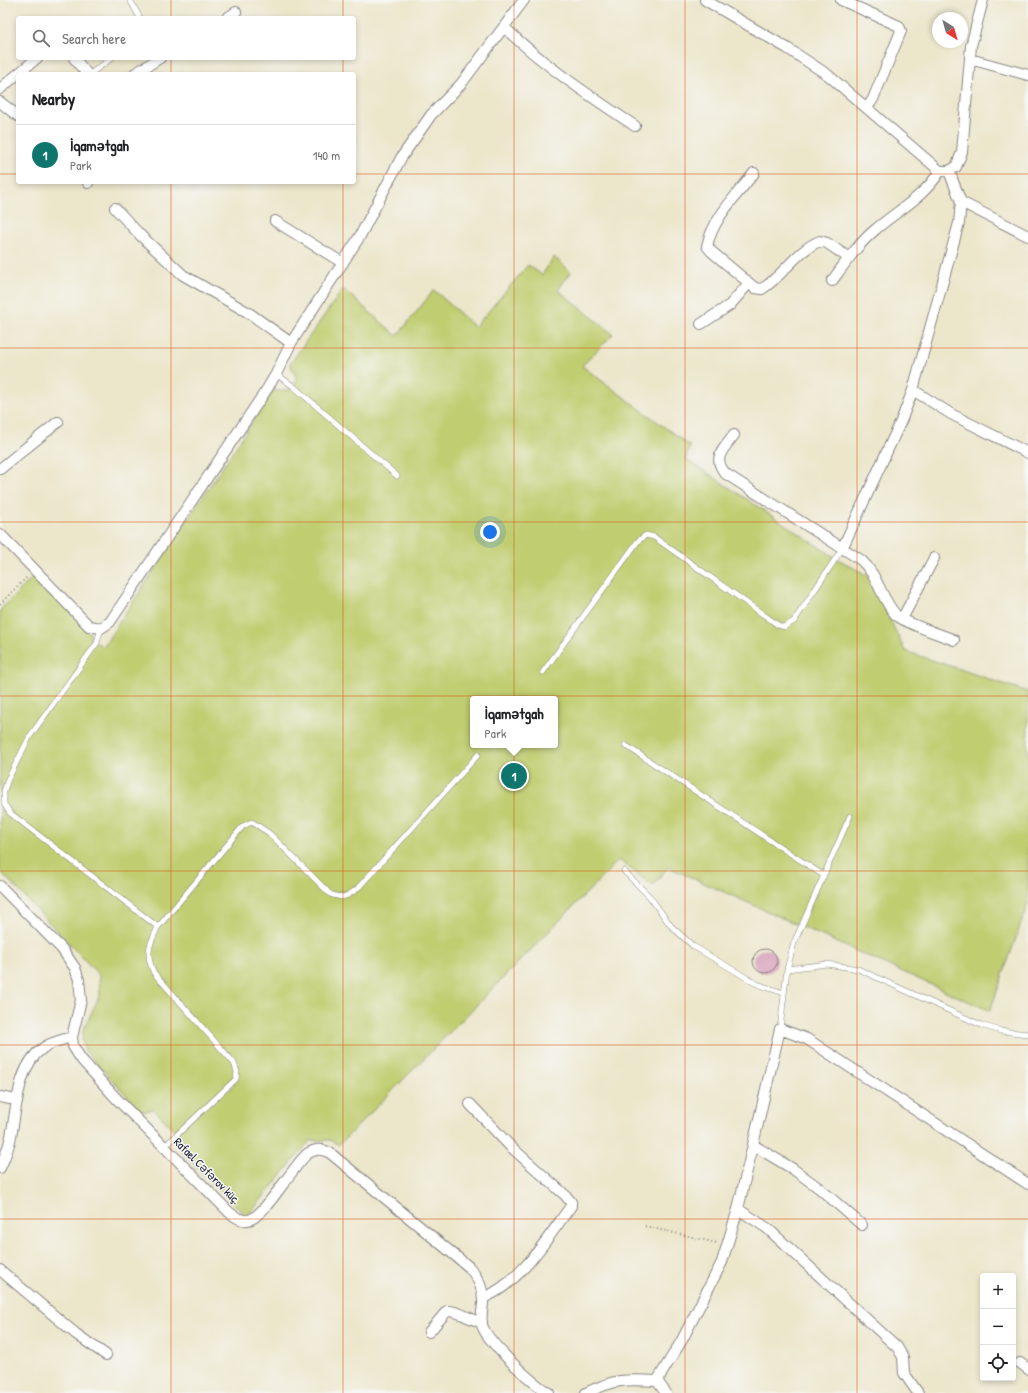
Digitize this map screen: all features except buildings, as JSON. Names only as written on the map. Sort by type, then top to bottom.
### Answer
[{"type":"street","points":[[0,534],[88,626],[101,628],[115,617],[276,374],[291,343],[343,264],[401,158],[431,115],[462,84],[524,0]]},
{"type":"street","points":[[705,0],[807,61],[844,89],[945,171],[960,202],[959,224],[912,390],[901,421],[842,549]]},
{"type":"street","points":[[841,0],[899,26],[901,31],[873,99],[867,108]]},
{"type":"street","points":[[832,281],[849,258],[874,230],[923,193],[945,171],[956,167],[962,152],[970,59],[976,22],[982,0]]},
{"type":"street","points":[[229,16],[236,12]]},
{"type":"street","points":[[504,27],[518,40],[588,95],[635,126]]},
{"type":"street","points":[[970,59],[1028,75]]},
{"type":"street","points":[[20,72],[35,60]]},
{"type":"street","points":[[76,60],[86,72]]},
{"type":"street","points":[[137,72],[157,60]]},
{"type":"street","points":[[0,89],[16,76]]},
{"type":"street","points":[[0,102],[16,114]]},
{"type":"street","points":[[754,173],[721,215],[710,234],[707,246],[712,252],[755,288],[762,289],[770,284],[811,244],[820,240],[849,258]]},
{"type":"street","points":[[960,202],[1028,236]]},
{"type":"street","points":[[115,208],[140,235],[183,275],[249,313],[291,343]]},
{"type":"street","points":[[275,221],[343,264]]},
{"type":"street","points":[[701,324],[730,305],[749,283]]},
{"type":"street","points":[[912,390],[951,414],[1028,453]]},
{"type":"street","points":[[0,469],[58,422]]},
{"type":"street","points":[[734,435],[720,455],[718,461],[720,467],[726,474],[866,565],[893,610],[902,619],[954,640]]},
{"type":"street","points":[[902,619],[934,558]]},
{"type":"street","points":[[0,886],[62,949],[74,968],[78,980],[81,1000],[72,1037],[49,1044],[35,1055],[19,1087],[11,1136],[0,1168]]},
{"type":"street","points":[[657,1381],[674,1354],[715,1280],[728,1246],[780,1029],[807,1039],[1028,1184]]},
{"type":"street","name":"Rafael Cəfərov küç.","points":[[72,1037],[73,1046],[81,1059],[114,1096],[229,1212],[236,1217],[247,1221],[252,1219],[263,1210],[307,1154],[313,1150],[326,1151],[469,1267],[481,1286],[483,1298],[482,1322],[486,1333],[497,1347],[549,1393]]},
{"type":"street","points":[[0,1097],[16,1100]]},
{"type":"street","points":[[470,1104],[510,1147],[571,1202],[571,1206],[524,1268],[504,1287],[494,1294],[483,1298]]},
{"type":"street","points":[[753,1145],[812,1183],[862,1225]]},
{"type":"street","points":[[738,1209],[767,1228],[897,1347],[903,1357],[904,1373],[918,1393]]},
{"type":"street","points":[[0,1270],[76,1334],[106,1355]]},
{"type":"street","points":[[429,1332],[447,1311],[452,1311],[473,1321],[482,1322]]},
{"type":"street","points":[[586,1393],[614,1381],[628,1379],[657,1381],[666,1393]]},
{"type":"lane","points":[[130,0],[139,16]]},
{"type":"lane","points":[[91,72],[109,60]]},
{"type":"lane","points":[[276,374],[293,386],[397,476]]},
{"type":"lane","points":[[543,672],[638,541],[646,535],[654,537],[778,625],[784,627],[794,621],[842,549]]},
{"type":"lane","points":[[101,628],[97,643],[30,736],[8,779],[4,791],[4,804],[10,813],[158,927]]},
{"type":"lane","points":[[625,746],[823,875]]},
{"type":"lane","points":[[165,1146],[236,1079],[238,1072],[234,1062],[154,973],[149,962],[148,954],[151,942],[158,927],[243,826],[252,822],[269,833],[330,894],[339,898],[348,895],[357,889],[478,755]]},
{"type":"lane","points":[[780,1029],[787,969],[800,927],[850,816]]},
{"type":"lane","points":[[624,871],[650,897],[671,926],[693,946],[757,984],[784,994]]},
{"type":"lane","points":[[787,969],[812,964],[826,964],[858,969],[981,1025],[1001,1031],[1028,1034]]},
{"type":"path","points":[[0,604],[35,569]]},
{"type":"path","points":[[645,1226],[728,1246]]},
{"type":"green space","points":[[554,257],[571,272],[558,290],[613,334],[582,366],[690,446],[686,459],[836,558],[870,577],[905,651],[1028,692],[1028,904],[990,1011],[668,867],[653,886],[619,860],[339,1145],[330,1140],[310,1141],[249,1214],[243,1213],[181,1152],[184,1140],[153,1109],[142,1112],[85,1051],[82,1041],[83,1030],[100,995],[99,975],[0,871],[0,610],[36,574],[90,633],[90,638],[103,647],[273,391],[290,390],[297,380],[290,364],[343,289],[397,336],[434,290],[475,327],[528,265],[542,275]]},
{"type":"place","name":"İqamətgah","points":[[514,776]]}]
